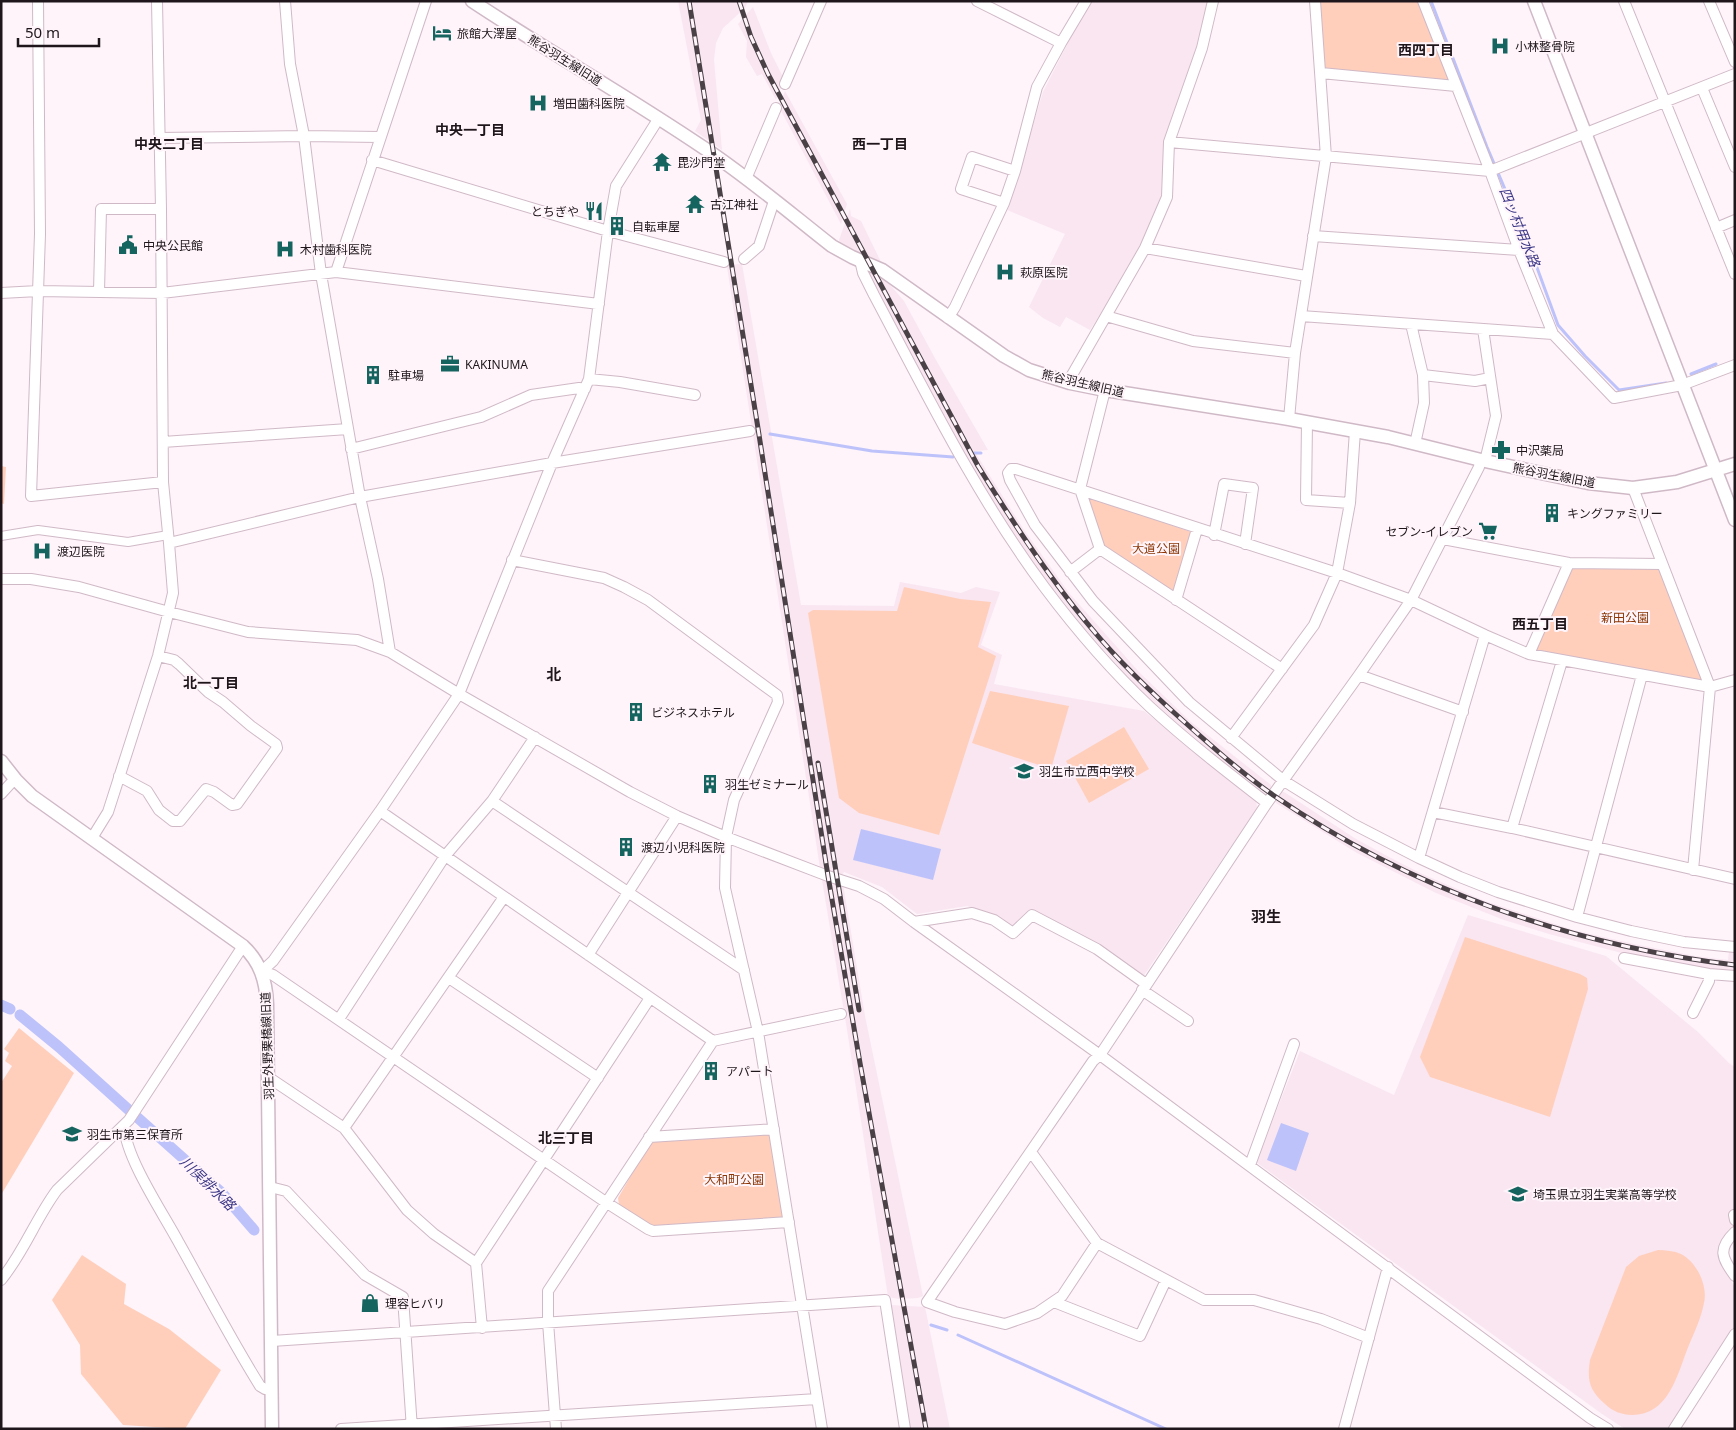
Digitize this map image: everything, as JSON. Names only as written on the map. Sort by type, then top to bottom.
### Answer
[{"type":"street","points":[[38,1],[40,234],[31,496],[163,482]]},
{"type":"street","points":[[92,838],[108,812],[158,656],[172,593],[163,482],[157,1]]},
{"type":"street","points":[[285,1],[290,64],[304,136],[320,274],[390,652]]},
{"type":"street","points":[[336,272],[426,1]]},
{"type":"street","name":"熊谷羽生線旧道","points":[[472,1],[550,52],[659,118],[746,178],[832,246],[891,276],[948,318],[1004,356],[1029,370],[1070,383],[1105,390],[1355,430],[1588,483],[1633,488],[1677,482],[1735,464]]},
{"type":"street","points":[[785,84],[821,1]]},
{"type":"street","points":[[977,1],[1061,43]]},
{"type":"street","points":[[948,318],[1004,203],[1015,171],[1037,87],[1086,1]]},
{"type":"street","points":[[1070,383],[1072,376],[1145,248],[1166,197],[1169,142],[1202,48],[1213,1]]},
{"type":"street","points":[[1289,419],[1295,353],[1326,157],[1315,1]]},
{"type":"street","points":[[1423,1],[1553,334],[1614,398],[1682,386],[1735,365]]},
{"type":"street","points":[[1534,1],[1735,520]]},
{"type":"street","points":[[1624,1],[1735,274]]},
{"type":"street","points":[[1709,1],[1735,62]]},
{"type":"street","points":[[1321,73],[1456,86]]},
{"type":"street","points":[[1169,142],[1490,171],[1735,74]]},
{"type":"street","points":[[1702,88],[1735,168]]},
{"type":"street","points":[[746,178],[776,108]]},
{"type":"street","points":[[659,118],[616,186],[608,231],[589,379],[552,463],[458,694],[380,812],[274,961],[262,971],[272,975],[339,1018],[607,1203],[653,1231],[789,1222]]},
{"type":"street","points":[[160,138],[380,137]]},
{"type":"street","points":[[1004,203],[961,189],[972,157],[1015,171]]},
{"type":"street","points":[[372,160],[608,231],[724,262]]},
{"type":"street","points":[[744,259],[759,246],[774,201]]},
{"type":"street","points":[[99,292],[101,209],[161,209]]},
{"type":"street","points":[[1716,228],[1735,220]]},
{"type":"street","points":[[1313,236],[1519,250]]},
{"type":"street","points":[[1145,248],[1306,276]]},
{"type":"street","points":[[860,260],[863,273],[874,295],[963,464],[1008,536],[1046,590],[1119,675],[1150,706],[1216,764],[1267,803]]},
{"type":"street","points":[[1,293],[38,291],[162,293],[336,272],[599,304]]},
{"type":"street","points":[[1106,316],[1193,341],[1295,353]]},
{"type":"street","points":[[1301,316],[1553,334]]},
{"type":"street","points":[[1411,324],[1423,375],[1424,403],[1415,444]]},
{"type":"street","points":[[1097,1243],[1062,1296],[1037,1313],[1006,1324],[955,1312],[927,1302],[1093,1061],[1100,1055],[1267,803],[1360,675],[1411,600],[1483,460],[1496,416],[1482,329]]},
{"type":"street","points":[[1423,375],[1475,381],[1490,378]]},
{"type":"street","points":[[589,379],[620,382],[695,395]]},
{"type":"street","points":[[351,449],[481,417],[531,395],[578,388],[585,389]]},
{"type":"street","points":[[1105,390],[1080,489],[1100,549],[1282,669]]},
{"type":"street","points":[[1307,422],[1306,500],[1350,503]]},
{"type":"street","points":[[163,442],[348,429]]},
{"type":"street","points":[[1231,738],[1314,625],[1337,574],[1350,503],[1355,430]]},
{"type":"street","points":[[1,536],[38,530],[128,542],[169,539],[360,497],[750,431]]},
{"type":"street","points":[[1735,680],[1710,687],[1529,654],[1411,600],[1337,574],[1016,469],[1010,469],[1008,473],[1035,525],[1093,602],[1183,696],[1284,781],[1353,824],[1419,858],[1498,892],[1577,917],[1631,931],[1684,942],[1735,947]]},
{"type":"street","points":[[1214,534],[1224,484],[1254,488],[1245,544]]},
{"type":"street","points":[[1633,488],[1710,687],[1693,870]]},
{"type":"street","points":[[1176,600],[1197,529]]},
{"type":"street","points":[[1443,539],[1570,563],[1662,564]]},
{"type":"street","points":[[1070,572],[1100,549]]},
{"type":"street","points":[[512,560],[604,578],[624,586],[648,600],[777,694],[778,702],[734,800],[726,837],[725,888],[758,1032],[822,1429]]},
{"type":"street","points":[[1529,654],[1570,563]]},
{"type":"street","points":[[1,579],[30,579],[79,586],[248,632],[357,640],[390,652],[458,694],[630,792],[677,816],[726,837],[859,886],[884,899],[1250,1165],[1590,1418],[1608,1429]]},
{"type":"street","points":[[1419,858],[1485,635]]},
{"type":"street","points":[[119,776],[147,790],[159,810],[173,821],[180,821],[206,789],[214,792],[232,805],[237,804],[277,748],[276,744],[251,726],[224,702],[208,692],[174,660],[158,656]]},
{"type":"street","points":[[1512,828],[1562,661]]},
{"type":"street","points":[[1360,675],[1463,712]]},
{"type":"street","points":[[1577,917],[1642,675]]},
{"type":"street","points":[[339,1018],[445,856],[492,801],[535,737]]},
{"type":"street","name":"羽生外野栗橋線旧道","points":[[1,760],[16,780],[32,796],[243,946],[256,960],[262,971],[268,1004],[272,1429]]},
{"type":"street","points":[[1,794],[16,780]]},
{"type":"street","points":[[492,801],[744,970]]},
{"type":"street","points":[[380,812],[713,1041]]},
{"type":"street","points":[[1433,812],[1735,879]]},
{"type":"street","points":[[588,954],[677,816]]},
{"type":"street","points":[[344,1128],[504,897]]},
{"type":"street","points":[[914,922],[972,913],[994,920],[1013,933],[1032,914],[1097,949],[1188,1021]]},
{"type":"street","points":[[1,1280],[12,1267],[48,1202],[57,1190],[129,1119],[243,946]]},
{"type":"street","points":[[1624,958],[1709,974],[1735,976]]},
{"type":"street","points":[[1692,1013],[1708,981],[1709,974]]},
{"type":"street","points":[[449,978],[598,1078]]},
{"type":"street","points":[[482,1328],[476,1263],[650,998]]},
{"type":"street","points":[[556,1429],[548,1322],[548,1291],[713,1041],[841,1014]]},
{"type":"street","points":[[1250,1165],[1294,1044]]},
{"type":"street","points":[[268,1077],[344,1128],[407,1210],[434,1234],[476,1263]]},
{"type":"street","points":[[129,1119],[126,1142],[155,1200],[255,1378],[260,1386],[265,1389],[271,1389]]},
{"type":"street","points":[[649,1137],[774,1129]]},
{"type":"street","points":[[1031,1152],[1097,1243],[1204,1300],[1254,1300],[1321,1319],[1369,1338]]},
{"type":"street","points":[[270,1187],[286,1191],[365,1275],[402,1297],[412,1426]]},
{"type":"street","points":[[1735,1232],[1723,1246],[1725,1262],[1735,1276]]},
{"type":"street","points":[[1344,1429],[1388,1268]]},
{"type":"street","points":[[1054,1302],[1140,1336],[1166,1280]]},
{"type":"street","points":[[272,1341],[885,1300],[905,1429]]},
{"type":"street","points":[[1674,1429],[1735,1334]]},
{"type":"street","points":[[341,1429],[817,1399]]},
{"type":"shaded area","points":[[678,1],[748,1],[745,8],[723,28],[716,43],[714,60],[722,150],[695,131],[701,120]]},
{"type":"shaded area","points":[[1091,1],[1211,1],[1200,48],[1167,141],[1164,197],[1143,247],[1090,330],[1066,317],[1060,327],[1043,318],[1029,307],[1065,234],[1007,210],[1043,92]]},
{"type":"shaded area","points":[[753,7],[771,53],[784,79],[776,100],[762,74],[757,76],[746,57],[747,41],[738,24]]},
{"type":"shaded area","points":[[785,91],[847,204],[841,224],[779,107]]},
{"type":"shaded area","points":[[850,209],[851,216],[861,221],[882,264],[840,243],[839,240]]},
{"type":"shaded area","name":"羽生市立西中学校","points":[[742,264],[801,605],[894,606],[900,582],[961,593],[976,587],[1000,592],[981,645],[1002,655],[994,684],[1144,711],[1256,799],[1257,808],[1143,977],[1100,947],[1032,909],[1011,928],[1000,918],[967,906],[917,914],[882,887],[844,872],[842,875],[820,868],[727,267],[729,265]]},
{"type":"shaded area","points":[[868,270],[886,280],[904,301],[988,450],[975,451],[978,457],[1024,530],[1069,593],[1140,673],[1191,722],[1271,785],[1265,796],[1194,740],[1135,685],[1084,628],[1045,579],[1009,528],[974,470],[879,294]]},
{"type":"shaded area","points":[[1281,792],[1284,792],[1356,839],[1391,858],[1420,873],[1485,901],[1573,930],[1634,944],[1695,956],[1728,960],[1729,951],[1735,952],[1735,972],[1637,957],[1504,920],[1436,893],[1357,853],[1276,803],[1275,801]]},
{"type":"shaded area","points":[[824,876],[843,884],[865,1016],[923,1296],[918,1298],[899,1299],[888,1297],[822,880]]},
{"type":"shaded area","name":"埼玉県立羽生実業高等学校","points":[[1468,915],[1606,956],[1698,1032],[1735,1067],[1735,1227],[1721,1260],[1735,1288],[1735,1326],[1672,1429],[1625,1429],[1256,1162],[1300,1051],[1394,1095]]},
{"type":"shaded area","points":[[891,1305],[925,1307],[950,1429],[910,1429]]},
{"type":"green space","points":[[1315,1],[1423,1],[1456,86],[1321,73]]},
{"type":"green space","points":[[1,466],[6,467],[4,504],[1,503]]},
{"type":"green space","name":"大道公園","points":[[1086,495],[1191,532],[1174,593],[1103,546]]},
{"type":"green space","name":"新田公園","points":[[1572,567],[1659,567],[1702,681],[1536,650]]},
{"type":"green space","points":[[904,587],[960,599],[991,602],[978,647],[996,656],[939,835],[859,813],[839,798],[808,613],[813,610],[897,611]]},
{"type":"green space","points":[[990,691],[1069,706],[1051,769],[972,743]]},
{"type":"green space","points":[[1124,727],[1149,769],[1089,803],[1066,761]]},
{"type":"green space","points":[[1465,937],[1580,974],[1587,978],[1588,989],[1550,1117],[1430,1077],[1420,1057]]},
{"type":"green space","points":[[19,1028],[74,1073],[1,1195],[1,1083],[12,1066],[5,1061],[9,1053],[4,1049]]},
{"type":"green space","name":"大和町公園","points":[[772,1133],[786,1220],[651,1226],[619,1205],[618,1198],[651,1141]]},
{"type":"green space","points":[[1658,1250],[1681,1254],[1692,1263],[1703,1282],[1704,1303],[1697,1327],[1675,1382],[1663,1401],[1644,1413],[1625,1414],[1611,1409],[1595,1394],[1589,1379],[1590,1360],[1626,1267],[1639,1256]]},
{"type":"green space","points":[[82,1255],[126,1284],[124,1304],[169,1329],[221,1370],[185,1429],[123,1425],[81,1374],[80,1345],[52,1300]]},
{"type":"water","points":[[861,829],[941,849],[933,880],[853,860]]},
{"type":"water","points":[[1281,1123],[1309,1133],[1296,1171],[1267,1160]]},
{"type":"waterway","name":"四ッ村用水路","points":[[1431,1],[1487,147],[1528,243],[1558,325],[1585,356],[1619,390],[1666,383]]},
{"type":"waterway","name":"四ッ村用水路","points":[[1691,374],[1716,364]]},
{"type":"waterway","points":[[770,434],[872,451],[953,457]]},
{"type":"waterway","points":[[974,453],[981,453]]},
{"type":"waterway","name":"川俣排水路","points":[[1,1005],[10,1009]]},
{"type":"waterway","name":"川俣排水路","points":[[20,1015],[59,1047],[130,1111]]},
{"type":"waterway","name":"川俣排水路","points":[[138,1118],[222,1193],[254,1230]]},
{"type":"waterway","points":[[931,1325],[947,1330]]},
{"type":"waterway","points":[[958,1335],[1166,1429]]},
{"type":"railway","points":[[689,1],[828,876],[926,1429]]},
{"type":"railway","points":[[739,1],[751,37],[768,74],[978,466],[1018,529],[1076,610],[1103,642],[1139,679],[1209,744],[1273,795],[1325,828],[1380,858],[1436,885],[1494,908],[1552,927],[1612,943],[1673,956],[1735,965]]},
{"type":"railway","points":[[818,763],[859,1010]]},
{"type":"place","name":"旅館大澤屋","points":[[442,33]]},
{"type":"place","name":"小林整骨院","points":[[1500,46]]},
{"type":"place","name":"増田歯科医院","points":[[538,103]]},
{"type":"place","name":"毘沙門堂","points":[[662,162]]},
{"type":"place","name":"古江神社","points":[[695,204]]},
{"type":"place","name":"とちぎや","points":[[594,211]]},
{"type":"place","name":"自転車屋","points":[[617,226]]},
{"type":"place","name":"中央公民館","points":[[128,245]]},
{"type":"place","name":"木村歯科医院","points":[[285,249]]},
{"type":"place","name":"萩原医院","points":[[1005,272]]},
{"type":"place","name":"KAKINUMA","points":[[450,364]]},
{"type":"place","name":"駐車場","points":[[373,375]]},
{"type":"place","name":"中沢薬局","points":[[1501,450]]},
{"type":"place","name":"キングファミリー","points":[[1552,513]]},
{"type":"place","name":"セブン-イレブン","points":[[1488,531]]},
{"type":"place","name":"渡辺医院","points":[[42,551]]},
{"type":"place","name":"ビジネスホテル","points":[[636,712]]},
{"type":"place","name":"羽生市立西中学校","points":[[1024,771]]},
{"type":"place","name":"羽生ゼミナール","points":[[710,784]]},
{"type":"place","name":"渡辺小児科医院","points":[[626,847]]},
{"type":"place","name":"アパート","points":[[711,1071]]},
{"type":"place","name":"羽生市第三保育所","points":[[72,1134]]},
{"type":"place","name":"埼玉県立羽生実業高等学校","points":[[1518,1194]]},
{"type":"place","name":"理容ヒバリ","points":[[370,1303]]},
{"type":"district","name":"西四丁目","points":[[1426,49]]},
{"type":"district","name":"中央一丁目","points":[[470,129]]},
{"type":"district","name":"中央二丁目","points":[[169,143]]},
{"type":"district","name":"西一丁目","points":[[880,143]]},
{"type":"district","name":"西五丁目","points":[[1540,623]]},
{"type":"district","name":"北","points":[[554,674]]},
{"type":"district","name":"北一丁目","points":[[211,682]]},
{"type":"district","name":"羽生","points":[[1266,916]]},
{"type":"district","name":"北三丁目","points":[[566,1137]]}]
